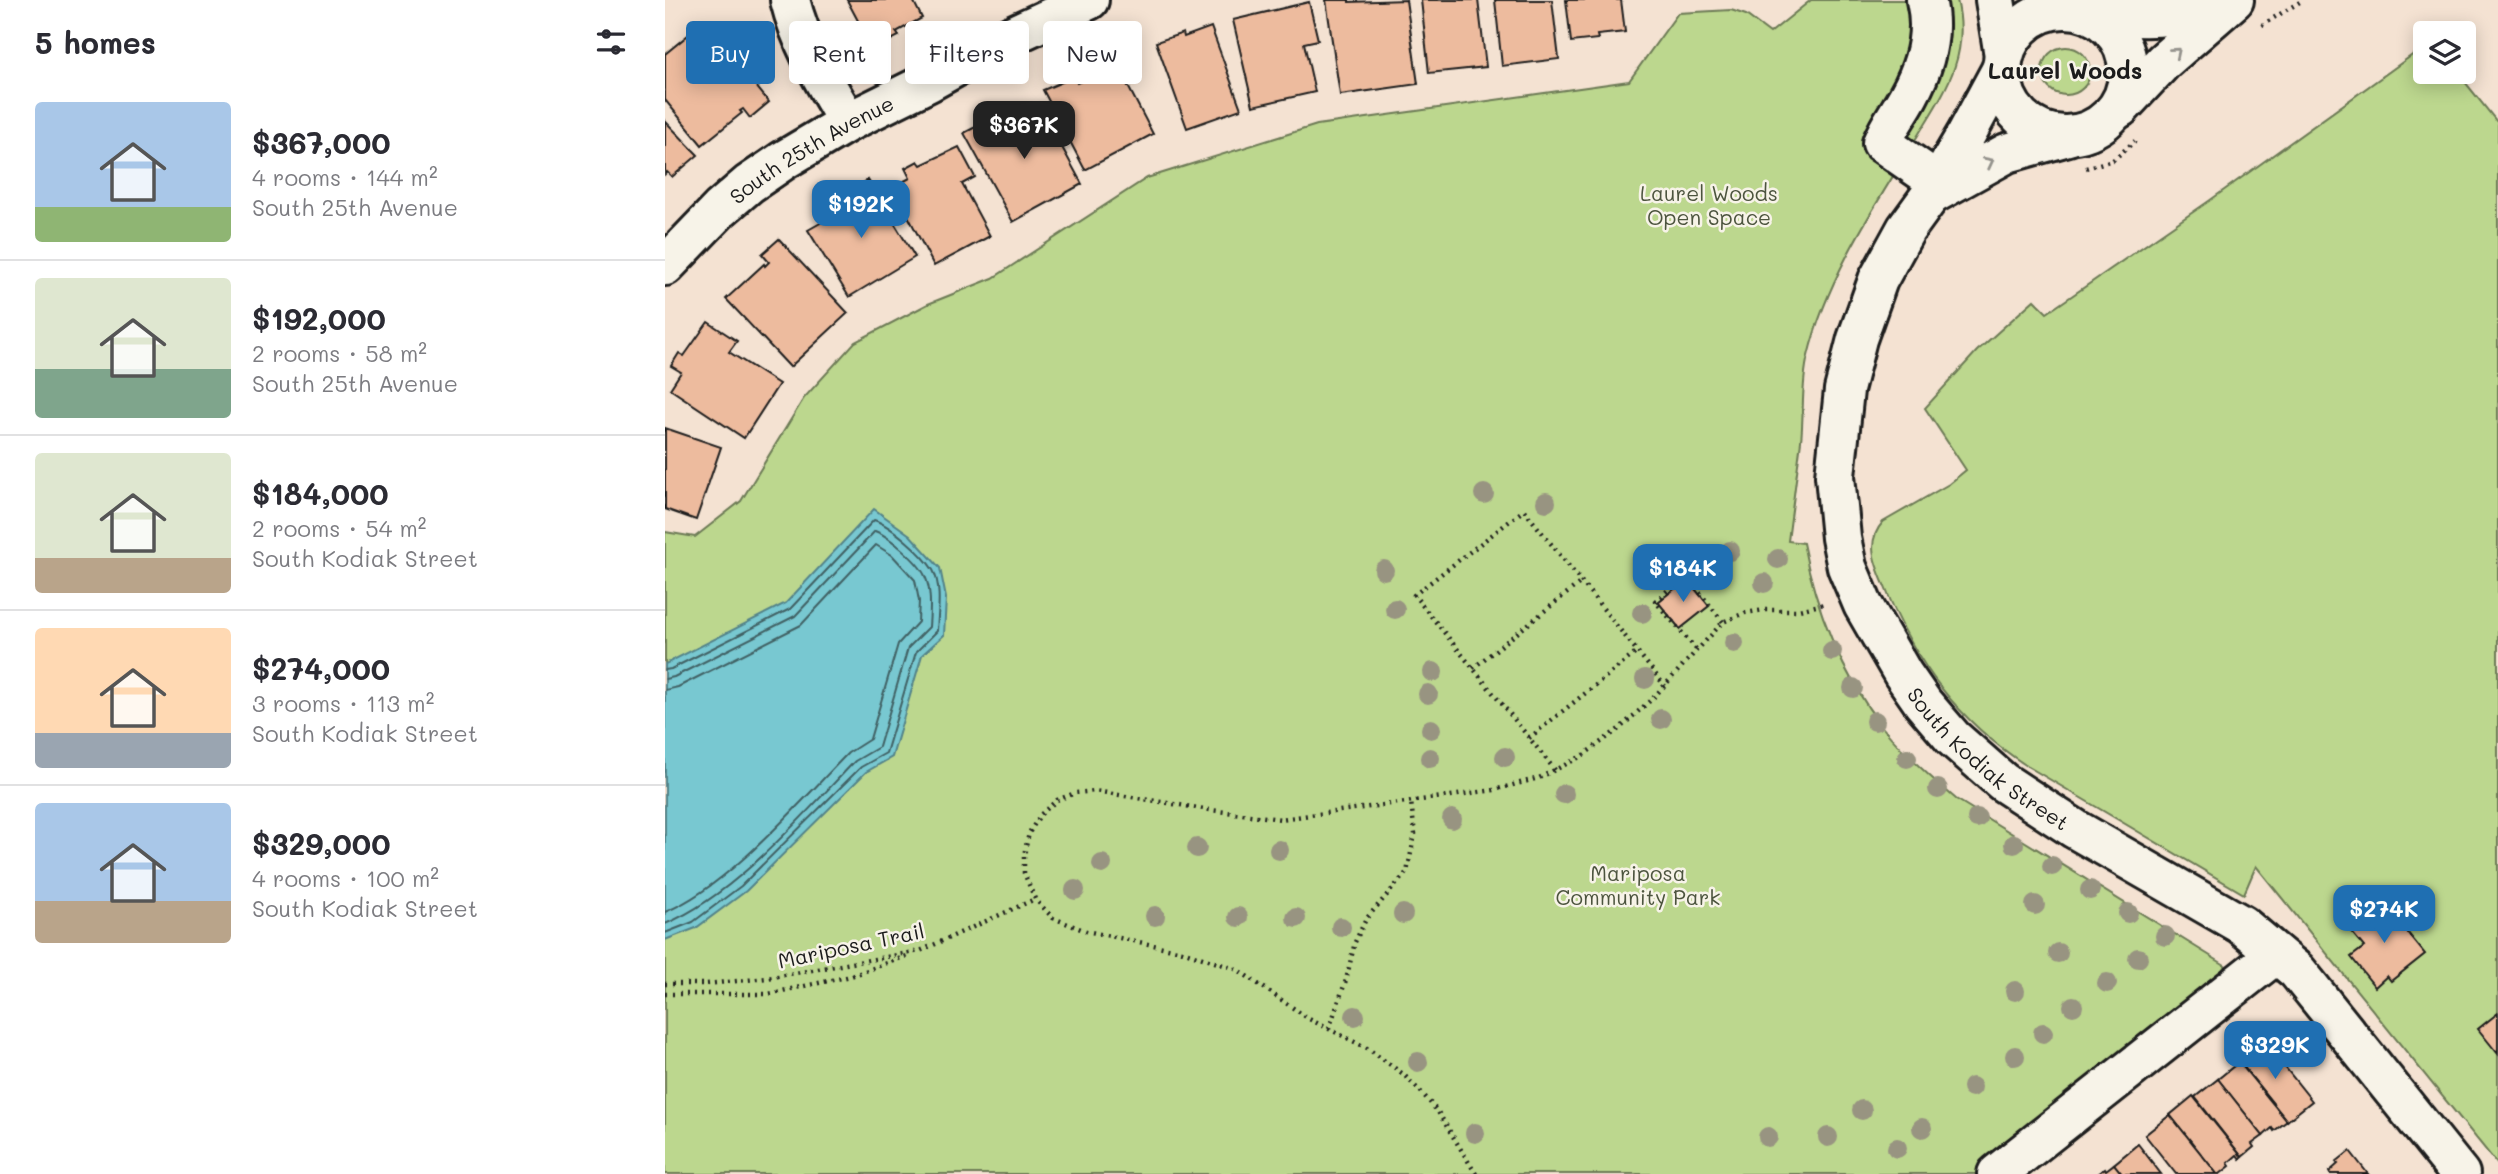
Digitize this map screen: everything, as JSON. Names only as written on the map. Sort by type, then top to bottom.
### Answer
[{"type":"street","points":[[790,0],[797,27],[817,70],[848,122]]},
{"type":"street","name":"South 25th Avenue","points":[[665,266],[689,239],[749,184],[784,160],[848,122],[929,82],[1015,34],[1089,0]]},
{"type":"street","points":[[1926,0],[1930,32],[1922,70],[1892,121],[1882,144],[1934,189]]},
{"type":"street","points":[[1995,0],[2003,62],[2002,81],[2011,104],[2027,123],[2050,134],[2074,135],[2098,126],[2131,99],[2164,61],[2234,0]]},
{"type":"street","points":[[2003,62],[2015,34],[2033,17],[2048,11],[2076,8],[2135,19],[2166,18],[2201,11],[2234,0]]},
{"type":"street","points":[[2076,8],[2108,24],[2118,37],[2128,63],[2127,88],[2110,116]]},
{"type":"street","name":"South Kodiak Street","points":[[2003,62],[1934,189],[1906,229],[1878,280],[1857,339],[1844,390],[1835,476],[1841,538],[1847,566],[1863,605],[1896,663],[1923,703],[1953,738],[2003,782],[2075,829],[2242,925],[2297,971],[2460,1174]]},
{"type":"street","name":"South Kodiak Street","points":[[1934,189],[2007,153],[2074,135]]},
{"type":"street","points":[[1997,1174],[2276,954]]},
{"type":"path","points":[[1555,771],[1414,595],[1524,510],[1665,686]]},
{"type":"path","points":[[1696,649],[1655,601],[1686,575],[1723,622]]},
{"type":"path","points":[[1472,668],[1581,582]]},
{"type":"path","points":[[1476,1174],[1444,1121],[1422,1093],[1386,1061],[1309,1019],[1238,970],[1182,951],[1114,938],[1064,924],[1053,918],[1035,899],[1024,873],[1024,855],[1029,833],[1040,816],[1057,800],[1075,793],[1095,791],[1281,819],[1494,790],[1539,778],[1581,756],[1619,729],[1665,686],[1723,622],[1745,613],[1799,610],[1828,603],[1825,595]]},
{"type":"path","points":[[1529,738],[1637,652]]},
{"type":"path","points":[[1329,1029],[1346,980],[1355,942],[1366,919],[1407,872],[1415,834],[1411,802]]},
{"type":"path","name":"Mariposa Trail","points":[[665,984],[719,983],[767,978],[920,951],[1035,899]]},
{"type":"path","points":[[665,994],[768,994],[851,976],[920,951]]},
{"type":"green space","points":[[1811,0],[1957,0],[1961,22],[1957,60],[1951,78],[1851,248],[1816,328],[1804,377],[1801,441],[1788,541],[1803,543],[1815,592],[1832,640],[1868,708],[1900,747],[1956,799],[2225,965],[2216,982],[1976,1174],[665,1174],[665,532],[695,537],[741,501],[804,398],[855,342],[928,304],[993,278],[1147,178],[1317,125],[1629,81],[1678,13],[1731,10],[1746,15],[1770,33]]},
{"type":"green space","points":[[2066,47],[2083,54],[2090,71],[2083,88],[2066,95],[2049,88],[2042,71],[2049,54]]},
{"type":"green space","points":[[2413,55],[2413,84],[2467,84],[2498,123],[2498,1165],[2256,866],[2244,894],[2027,766],[1980,730],[1941,688],[1910,641],[1875,562],[1874,537],[1883,522],[1949,484],[1966,470],[1925,408],[1977,351],[2034,300],[2047,313]]},
{"type":"water","points":[[874,509],[910,535],[940,568],[946,598],[944,635],[922,655],[892,757],[866,772],[746,891],[696,928],[665,940],[665,664],[786,603]]},
{"type":"building","points":[[847,0],[913,0],[922,18],[905,21],[905,27],[896,32],[899,36],[891,40],[891,21],[858,21]]},
{"type":"building","points":[[1326,0],[1406,0],[1418,84],[1340,95]]},
{"type":"building","points":[[1421,0],[1478,0],[1486,67],[1429,73]]},
{"type":"building","points":[[1495,0],[1552,0],[1559,59],[1502,66]]},
{"type":"building","points":[[1566,0],[1621,0],[1625,32],[1597,35],[1598,39],[1571,42]]},
{"type":"building","points":[[1309,2],[1318,40],[1304,43],[1315,92],[1253,106],[1233,20]]},
{"type":"building","points":[[1211,27],[1241,109],[1187,128],[1156,42],[1183,33],[1184,37]]},
{"type":"building","points":[[686,37],[686,84],[754,84],[769,102],[750,118],[743,109],[740,111],[742,113],[702,145],[665,100],[665,54]]},
{"type":"building","points":[[1057,84],[1127,84],[1153,134],[1085,170],[1043,90]]},
{"type":"building","points":[[1038,103],[1082,184],[1013,222],[964,133],[985,122],[990,131],[994,129],[993,126]]},
{"type":"building","points":[[665,121],[698,155],[672,177],[667,172],[665,174]]},
{"type":"building","points":[[959,147],[975,177],[962,184],[990,236],[934,266],[893,187],[910,178],[905,168],[918,161],[921,165]]},
{"type":"building","points":[[868,180],[915,257],[849,297],[808,230],[831,217],[829,214],[844,206],[840,200],[849,194],[847,193]]},
{"type":"building","points":[[779,239],[848,313],[790,367],[726,299],[769,262],[762,254]]},
{"type":"building","points":[[708,322],[737,341],[729,352],[779,384],[744,438],[670,389],[681,372],[671,366],[679,353],[684,356]]},
{"type":"building","points":[[665,428],[721,447],[696,520],[665,509]]},
{"type":"building","points":[[1687,579],[1709,606],[1680,629],[1658,602]]},
{"type":"building","points":[[2382,901],[2425,954],[2391,981],[2387,976],[2375,987],[2351,957],[2364,947],[2348,928]]},
{"type":"building","points":[[2498,1013],[2498,1054],[2478,1029]]},
{"type":"building","points":[[2265,1042],[2312,1101],[2287,1121],[2238,1060]]},
{"type":"building","points":[[2239,1062],[2287,1121],[2263,1136],[2218,1079]]},
{"type":"building","points":[[2218,1079],[2263,1136],[2252,1144],[2254,1147],[2242,1157],[2195,1097]]},
{"type":"building","points":[[2193,1096],[2242,1157],[2240,1159],[2237,1155],[2228,1163],[2230,1166],[2220,1174],[2217,1174],[2170,1115]]},
{"type":"building","points":[[2170,1115],[2217,1174],[2176,1174],[2145,1135]]},
{"type":"building","points":[[2138,1144],[2161,1174],[2122,1174],[2114,1164]]},
{"type":"building","points":[[2350,1151],[2368,1174],[2330,1174],[2338,1164],[2336,1162]]},
{"type":"building","points":[[2114,1164],[2122,1174],[2097,1174],[2105,1168],[2106,1170]]},
{"type":"district","name":"Laurel Woods","points":[[2065,70]]},
{"type":"park label","name":"Laurel Woods Open Space","points":[[1709,204]]},
{"type":"park label","name":"Mariposa Community Park","points":[[1638,884]]}]
